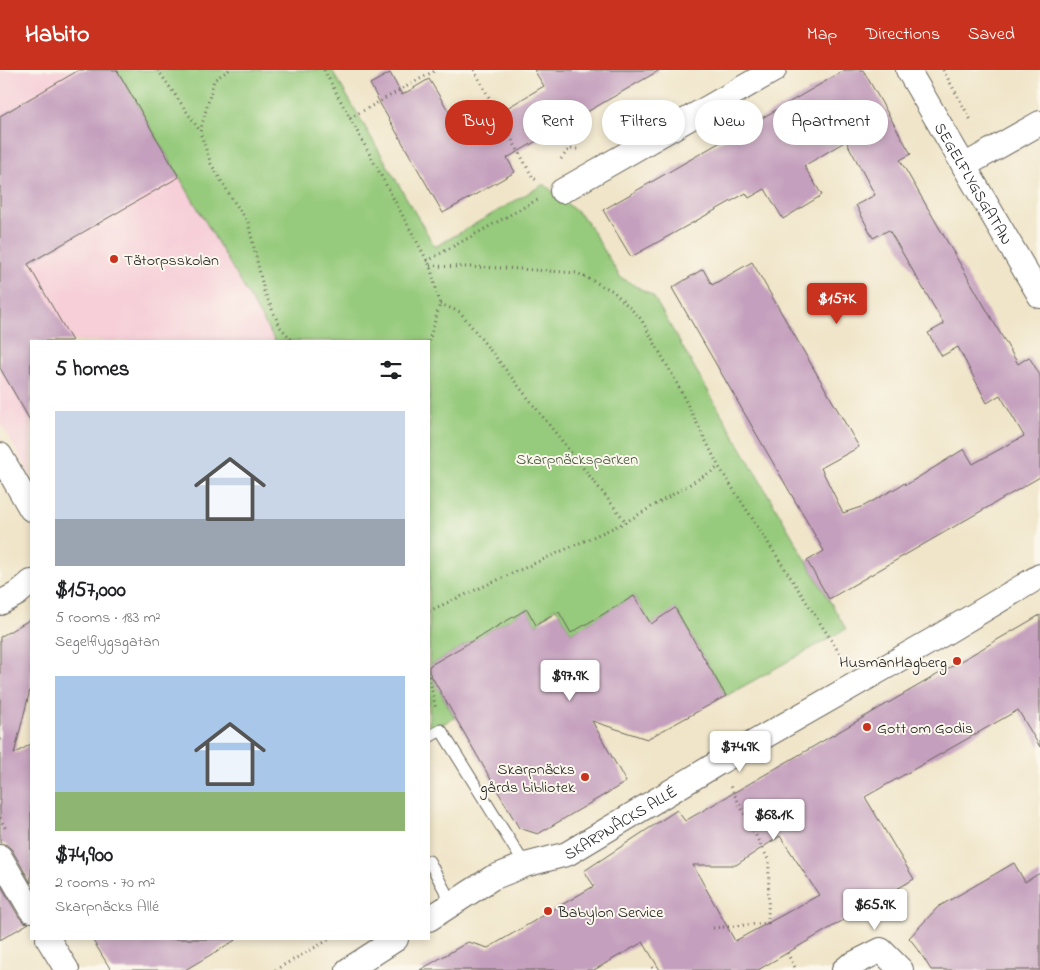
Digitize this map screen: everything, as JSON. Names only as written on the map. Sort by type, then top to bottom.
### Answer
[{"type":"street","points":[[562,192],[774,70]]},
{"type":"street","name":"SEGELFLYGSGATAN","points":[[908,70],[1040,296]]},
{"type":"street","points":[[964,166],[1040,122]]},
{"type":"street","points":[[0,455],[30,507]]},
{"type":"street","name":"SKARPNÄCKS ALLÉ","points":[[430,918],[492,878],[525,865],[568,854],[1040,576]]},
{"type":"street","points":[[0,603],[17,594],[30,583]]},
{"type":"street","points":[[0,857],[30,908]]},
{"type":"street","points":[[49,940],[67,970]]},
{"type":"street","points":[[348,970],[394,940]]},
{"type":"street","points":[[844,970],[881,950],[901,970]]},
{"type":"lane","points":[[430,736],[441,730],[525,865]]},
{"type":"lane","points":[[430,863],[452,904]]},
{"type":"path","points":[[158,70],[200,132],[211,164],[248,222],[264,291],[280,327],[292,340]]},
{"type":"path","points":[[200,132],[214,80],[228,70]]},
{"type":"path","points":[[324,70],[430,266],[440,304],[428,340]]},
{"type":"path","points":[[350,118],[436,70]]},
{"type":"path","points":[[474,70],[533,178],[562,192]]},
{"type":"path","points":[[427,261],[533,202],[562,192]]},
{"type":"path","points":[[430,266],[505,268],[577,274],[614,291],[641,319],[672,374],[719,467],[859,683]]},
{"type":"path","points":[[440,304],[460,312],[626,522]]},
{"type":"path","points":[[430,611],[626,522],[719,467]]},
{"type":"path","points":[[430,680],[441,730]]},
{"type":"path","points":[[713,928],[768,923],[769,861],[718,764]]},
{"type":"path","points":[[275,970],[328,940]]},
{"type":"path","points":[[787,953],[796,968]]},
{"type":"shaded area","name":"Tätorpsskolan","points":[[0,70],[117,70],[274,340],[30,340],[30,474],[0,422]]},
{"type":"green space","name":"Skarpnäcksparken","points":[[117,70],[332,70],[435,247],[544,184],[586,220],[620,277],[653,296],[846,629],[726,696],[676,609],[651,624],[634,596],[571,633],[555,608],[536,625],[527,609],[430,665],[430,340],[274,340]]},
{"type":"green space","points":[[430,674],[455,718],[430,730]]},
{"type":"building","points":[[79,70],[117,70],[179,177],[28,264],[71,340],[30,340],[30,420],[0,368],[0,116]]},
{"type":"building","points":[[534,70],[660,70],[608,100],[602,100],[602,103],[592,109],[592,100],[523,100],[523,145],[530,145],[507,158],[515,172],[443,213],[370,84],[390,73],[402,95],[429,79],[445,105],[445,145],[513,145],[513,104],[544,86]]},
{"type":"building","points":[[845,70],[863,70],[880,100],[793,100]]},
{"type":"building","points":[[773,112],[773,145],[839,145],[804,166],[822,195],[783,219],[765,189],[749,198],[746,193],[631,257],[603,210],[715,145],[763,145],[763,117]]},
{"type":"building","points":[[888,114],[911,154],[900,160],[1018,364],[1029,357],[1040,375],[1040,477],[829,599],[807,561],[824,551],[672,288],[703,269],[712,285],[752,262],[859,447],[821,468],[843,513],[864,506],[905,483],[906,485],[964,449],[973,464],[1024,436],[1000,395],[987,403],[958,347],[942,356],[928,333],[944,324],[889,230],[873,238],[856,205],[875,195],[848,145],[888,145]]},
{"type":"building","points":[[634,596],[651,624],[675,608],[726,696],[647,739],[592,721],[626,782],[538,834],[519,828],[430,674],[430,665],[527,609],[536,625],[559,612],[571,633]]},
{"type":"building","points":[[1040,615],[1040,747],[1018,710],[865,797],[914,879],[758,970],[660,970],[643,942],[594,970],[420,970],[468,942],[488,948],[594,886],[584,871],[677,810],[685,821]],"holes":[[[780,836],[819,895],[735,941],[693,865],[736,865]]]},
{"type":"building","points":[[30,620],[30,690],[14,754],[30,745],[30,881],[12,850],[7,845],[0,843],[0,637]]},
{"type":"building","points":[[1014,863],[1025,882],[1040,873],[1040,970],[931,970],[909,938],[938,907]]},
{"type":"building","points":[[0,884],[19,917],[24,922],[29,923],[0,940]]},
{"type":"building","points":[[93,940],[235,940],[185,970],[111,970]]},
{"type":"place","name":"Tätorpsskolan","points":[[114,259]]},
{"type":"place","name":"HusmanHagberg","points":[[957,661]]},
{"type":"place","name":"Gott om Godis","points":[[867,727]]},
{"type":"place","name":"Skarpnäcks gårds bibliotek","points":[[585,777]]},
{"type":"place","name":"Babylon Service","points":[[548,911]]}]
